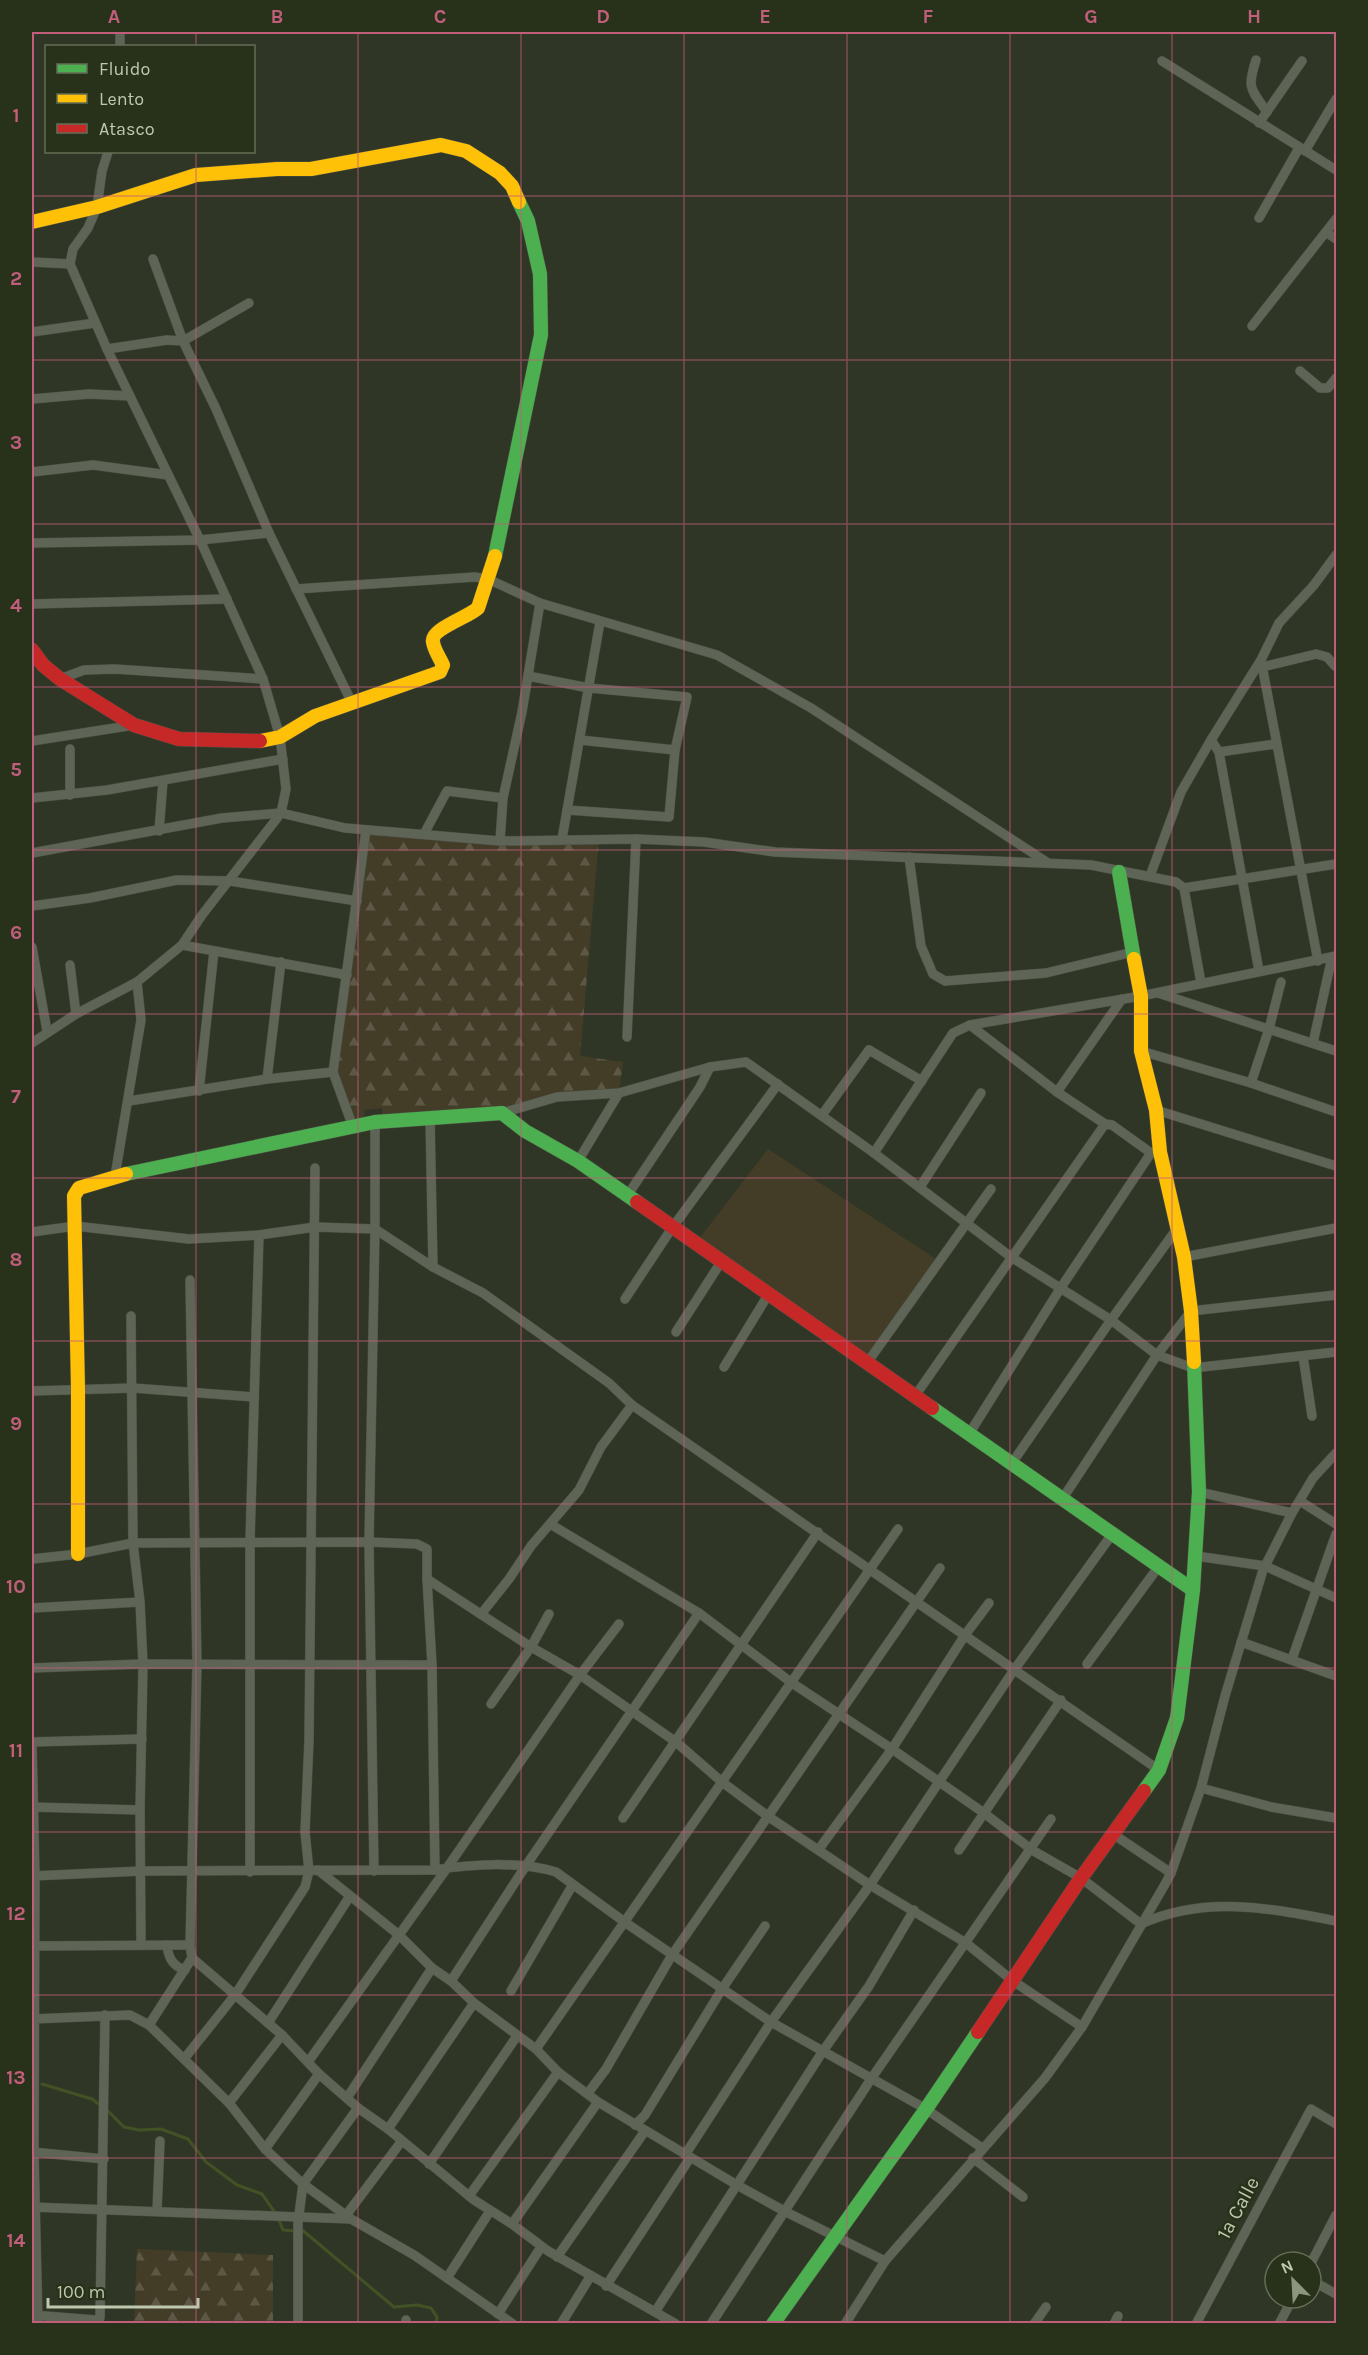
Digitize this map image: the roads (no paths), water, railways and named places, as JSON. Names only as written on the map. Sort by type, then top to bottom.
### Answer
[{"type":"street","points":[[1256,60],[1249,81],[1252,92],[1267,112]]},
{"type":"street","points":[[1162,61],[1336,170]]},
{"type":"street","points":[[1259,123],[1302,61]]},
{"type":"street","points":[[1259,218],[1336,99]]},
{"type":"street","points":[[32,222],[97,207],[196,175],[311,169],[441,145],[466,152],[500,173],[512,186],[528,221],[540,274],[541,335],[495,558],[478,608],[472,615],[445,626],[433,636],[432,641],[443,665],[440,672],[353,705],[315,716],[280,737],[263,741],[179,739],[134,725],[60,679],[43,665],[32,650]]},
{"type":"street","points":[[32,1043],[76,1014],[137,982],[182,945],[202,915],[282,813],[286,789],[280,737],[263,679],[200,540],[107,349],[70,264],[73,249],[88,228],[97,207],[102,171],[108,153]]},
{"type":"street","points":[[1252,326],[1336,219]]},
{"type":"street","points":[[1326,232],[1336,239]]},
{"type":"street","points":[[153,260],[183,341],[216,409],[269,533],[353,705]]},
{"type":"street","points":[[32,261],[70,264]]},
{"type":"street","points":[[107,349],[167,340],[183,341],[249,303]]},
{"type":"street","points":[[32,332],[95,323]]},
{"type":"street","points":[[1300,371],[1320,388],[1328,388],[1336,378]]},
{"type":"street","points":[[32,399],[89,394],[130,396]]},
{"type":"street","points":[[32,472],[93,465],[168,475]]},
{"type":"street","points":[[32,543],[200,540],[269,533]]},
{"type":"street","points":[[1150,876],[1181,792],[1211,740],[1262,663],[1279,623],[1314,585],[1336,555]]},
{"type":"street","points":[[296,589],[475,577],[488,579],[540,603],[717,655],[811,708],[1050,864]]},
{"type":"street","points":[[32,604],[227,599]]},
{"type":"street","points":[[500,841],[503,798],[522,712],[540,603]]},
{"type":"street","points":[[562,839],[600,622]]},
{"type":"street","points":[[1262,663],[1316,654],[1327,657],[1335,666]]},
{"type":"street","points":[[1262,663],[1318,961]]},
{"type":"street","points":[[60,679],[84,670],[115,669],[263,679]]},
{"type":"street","points":[[528,676],[589,688],[687,697],[675,750],[669,817],[567,810]]},
{"type":"street","points":[[32,741],[134,725]]},
{"type":"street","points":[[580,740],[675,750]]},
{"type":"street","points":[[1211,740],[1219,752],[1259,971]]},
{"type":"street","points":[[1219,752],[1276,744]]},
{"type":"street","points":[[70,749],[70,795]]},
{"type":"street","points":[[32,798],[70,795],[163,781],[283,759]]},
{"type":"street","points":[[159,831],[163,781]]},
{"type":"street","points":[[424,834],[447,791],[503,798]]},
{"type":"street","points":[[32,853],[222,818],[282,813],[345,828],[500,841],[636,839],[704,842],[775,852],[1091,865],[1176,882],[1184,888],[1201,983]]},
{"type":"street","points":[[353,1126],[333,1072],[366,830]]},
{"type":"street","points":[[627,1037],[636,839]]},
{"type":"street","points":[[909,857],[921,946],[933,974],[945,981],[1046,973],[1133,952]]},
{"type":"street","points":[[1184,888],[1336,864]]},
{"type":"street","points":[[773,2324],[926,2109],[1081,1878],[1159,1770],[1177,1718],[1193,1590],[1199,1492],[1198,1428],[1191,1311],[1184,1257],[1155,1152],[1156,1110],[1141,1051],[1141,996],[1119,872]]},
{"type":"street","points":[[32,906],[90,898],[177,880],[230,881],[357,901]]},
{"type":"street","points":[[182,945],[347,975]]},
{"type":"street","points":[[32,946],[47,1031]]},
{"type":"street","points":[[200,1091],[214,951]]},
{"type":"street","points":[[874,1153],[953,1033],[970,1025],[1141,996],[1334,957],[1313,1043]]},
{"type":"street","points":[[267,1078],[281,962]]},
{"type":"street","points":[[70,965],[76,1014]]},
{"type":"street","points":[[115,1176],[141,1020],[137,982]]},
{"type":"street","points":[[1251,1083],[1269,1029],[1281,982]]},
{"type":"street","points":[[1156,993],[1336,1051]]},
{"type":"street","points":[[1057,1092],[1122,999]]},
{"type":"street","points":[[970,1025],[1057,1092],[1105,1124],[1112,1125],[1155,1152]]},
{"type":"street","points":[[822,1115],[869,1050],[922,1081]]},
{"type":"street","points":[[1141,1051],[1251,1083],[1336,1112]]},
{"type":"street","points":[[78,1554],[75,1191],[84,1185],[115,1176],[353,1126],[375,1122],[502,1113],[557,1097],[620,1093],[710,1067],[746,1062],[874,1153],[1011,1257],[1111,1320],[1157,1355],[1193,1368],[1336,1352]]},
{"type":"street","points":[[627,1196],[700,1087],[710,1067]]},
{"type":"street","points":[[129,1101],[200,1091],[267,1078],[333,1072]]},
{"type":"street","points":[[625,1299],[672,1228],[778,1084]]},
{"type":"street","points":[[578,1161],[620,1093]]},
{"type":"street","points":[[920,1187],[981,1093]]},
{"type":"street","points":[[1156,1110],[1336,1166]]},
{"type":"street","points":[[502,1113],[525,1131],[578,1161],[1193,1590]]},
{"type":"street","points":[[429,1118],[433,1267]]},
{"type":"street","points":[[374,1871],[369,1542],[375,1122]]},
{"type":"street","points":[[915,1396],[1105,1124]]},
{"type":"street","points":[[969,1434],[1060,1289],[1155,1152]]},
{"type":"street","points":[[184,2059],[235,1995],[302,1894],[314,1871],[305,1832],[310,1664],[315,1168]]},
{"type":"street","points":[[867,1363],[991,1189]]},
{"type":"street","points":[[32,1232],[75,1226],[189,1239],[259,1235],[315,1227],[375,1228],[433,1267],[483,1293],[609,1383],[632,1405],[1159,1770]]},
{"type":"street","points":[[1184,1257],[1336,1228]]},
{"type":"street","points":[[1012,1463],[1176,1230]]},
{"type":"street","points":[[250,1872],[250,1542],[259,1235]]},
{"type":"street","points":[[676,1332],[721,1262]]},
{"type":"street","points":[[190,1280],[197,1664],[190,1945],[192,1958],[282,2035],[319,2074],[358,2108],[388,2129],[469,2196],[557,2257],[676,2324]]},
{"type":"street","points":[[724,1366],[768,1295]]},
{"type":"street","points":[[1063,1498],[1157,1355],[1191,1311],[1336,1295]]},
{"type":"street","points":[[132,1316],[134,1543],[143,1664],[140,1810],[141,1945]]},
{"type":"street","points":[[1303,1356],[1312,1416]]},
{"type":"street","points":[[32,1391],[133,1388],[254,1397]]},
{"type":"street","points":[[482,1613],[579,1490],[601,1447],[632,1405]]},
{"type":"street","points":[[845,2324],[885,2261],[1045,2078],[1082,2027],[1171,1873],[1201,1788],[1241,1642],[1265,1566],[1313,1478],[1336,1453]]},
{"type":"street","points":[[1199,1492],[1292,1513]]},
{"type":"street","points":[[1300,1501],[1336,1524]]},
{"type":"street","points":[[550,1524],[699,1613],[741,1647],[792,1683],[984,1813],[1032,1850],[1081,1878],[1141,1924]]},
{"type":"street","points":[[537,2049],[898,1529]]},
{"type":"street","points":[[623,1818],[818,1532]]},
{"type":"street","points":[[606,2286],[771,2022],[870,1885],[1014,1670],[1113,1533]]},
{"type":"street","points":[[1292,1659],[1336,1534]]},
{"type":"street","points":[[32,1559],[78,1554],[134,1543],[369,1542],[417,1544],[427,1549],[432,1665],[435,1870]]},
{"type":"street","points":[[1196,1556],[1265,1566],[1336,1598]]},
{"type":"street","points":[[1088,1664],[1159,1566]]},
{"type":"street","points":[[588,2093],[606,2069],[672,1955],[769,1817],[838,1712],[940,1568]]},
{"type":"street","points":[[427,1579],[531,1647],[580,1675],[676,1742],[722,1782],[769,1817],[870,1885],[966,1943],[1013,1981],[1082,2027]]},
{"type":"street","points":[[32,1608],[140,1602]]},
{"type":"street","points":[[819,1849],[892,1749],[965,1635],[989,1603]]},
{"type":"street","points":[[451,1981],[525,1867],[699,1613]]},
{"type":"street","points":[[491,1704],[531,1647],[549,1614]]},
{"type":"street","points":[[309,2062],[580,1675],[619,1624]]},
{"type":"street","points":[[1241,1642],[1336,1676]]},
{"type":"street","points":[[32,1668],[250,1663],[432,1665]]},
{"type":"street","points":[[958,1850],[1061,1700]]},
{"type":"street","points":[[105,2014],[100,2318],[96,2320],[36,2318],[32,2152],[32,1742],[142,1738]]},
{"type":"street","points":[[1201,1788],[1271,1807],[1336,1818]]},
{"type":"street","points":[[32,1807],[140,1810]]},
{"type":"street","points":[[711,2324],[871,2079],[1032,1850],[1051,1819]]},
{"type":"street","points":[[1113,1834],[1171,1873]]},
{"type":"street","points":[[33,1876],[141,1871],[435,1870],[463,1865],[525,1867],[556,1872],[572,1886],[771,2022],[926,2109],[982,2148]]},
{"type":"street","points":[[314,1871],[399,1935],[432,1968],[451,1981],[474,2003],[537,2049],[558,2072],[598,2102],[737,2185],[885,2261]]},
{"type":"street","points":[[511,1991],[572,1886]]},
{"type":"street","points":[[268,2023],[350,1896]]},
{"type":"street","points":[[1141,1924],[1164,1914],[1188,1908],[1234,1906],[1271,1908],[1336,1921]]},
{"type":"street","points":[[655,2313],[823,2051],[869,1986],[914,1910]]},
{"type":"street","points":[[635,2125],[645,2115],[722,1989],[765,1926]]},
{"type":"street","points":[[166,1945],[171,1961],[177,1968],[184,1970]]},
{"type":"street","points":[[33,1946],[190,1945]]},
{"type":"street","points":[[149,2025],[192,1958]]},
{"type":"street","points":[[347,2098],[432,1968]]},
{"type":"street","points":[[388,2129],[474,2003]]},
{"type":"street","points":[[32,2019],[130,2014],[149,2025],[229,2103],[265,2149],[303,2184],[349,2216],[414,2255],[513,2324]]},
{"type":"street","points":[[229,2103],[282,2035]]},
{"type":"street","points":[[429,2164],[517,2036]]},
{"type":"street","points":[[469,2196],[558,2072]]},
{"type":"street","points":[[265,2149],[319,2074]]},
{"type":"street","points":[[512,2224],[598,2102]]},
{"type":"street","points":[[298,2324],[299,2216],[303,2184],[358,2108]]},
{"type":"street","name":"1a Calle","points":[[1196,2324],[1311,2109],[1336,2124]]},
{"type":"street","points":[[557,2257],[645,2131]]},
{"type":"street","points":[[157,2211],[160,2141]]},
{"type":"street","points":[[349,2216],[401,2142]]},
{"type":"street","points":[[32,2152],[104,2159]]},
{"type":"street","points":[[973,2158],[1023,2197]]},
{"type":"street","points":[[34,2207],[258,2217],[349,2216]]},
{"type":"street","points":[[447,2278],[490,2211]]},
{"type":"street","points":[[1318,2250],[1336,2215]]},
{"type":"street","points":[[498,2314],[541,2247]]},
{"type":"street","points":[[561,2324],[590,2277]]},
{"type":"street","points":[[1034,2324],[1046,2307]]},
{"type":"street","points":[[1279,2324],[1287,2310]]},
{"type":"waterway","points":[[42,2084],[92,2099],[101,2106]]},
{"type":"waterway","points":[[107,2110],[124,2127],[139,2130],[161,2129],[188,2139],[206,2162],[237,2185],[262,2194],[276,2214]]},
{"type":"waterway","points":[[279,2220],[283,2230],[295,2231]]},
{"type":"waterway","points":[[301,2229],[394,2307],[417,2305],[431,2308],[437,2317],[436,2324]]}]
